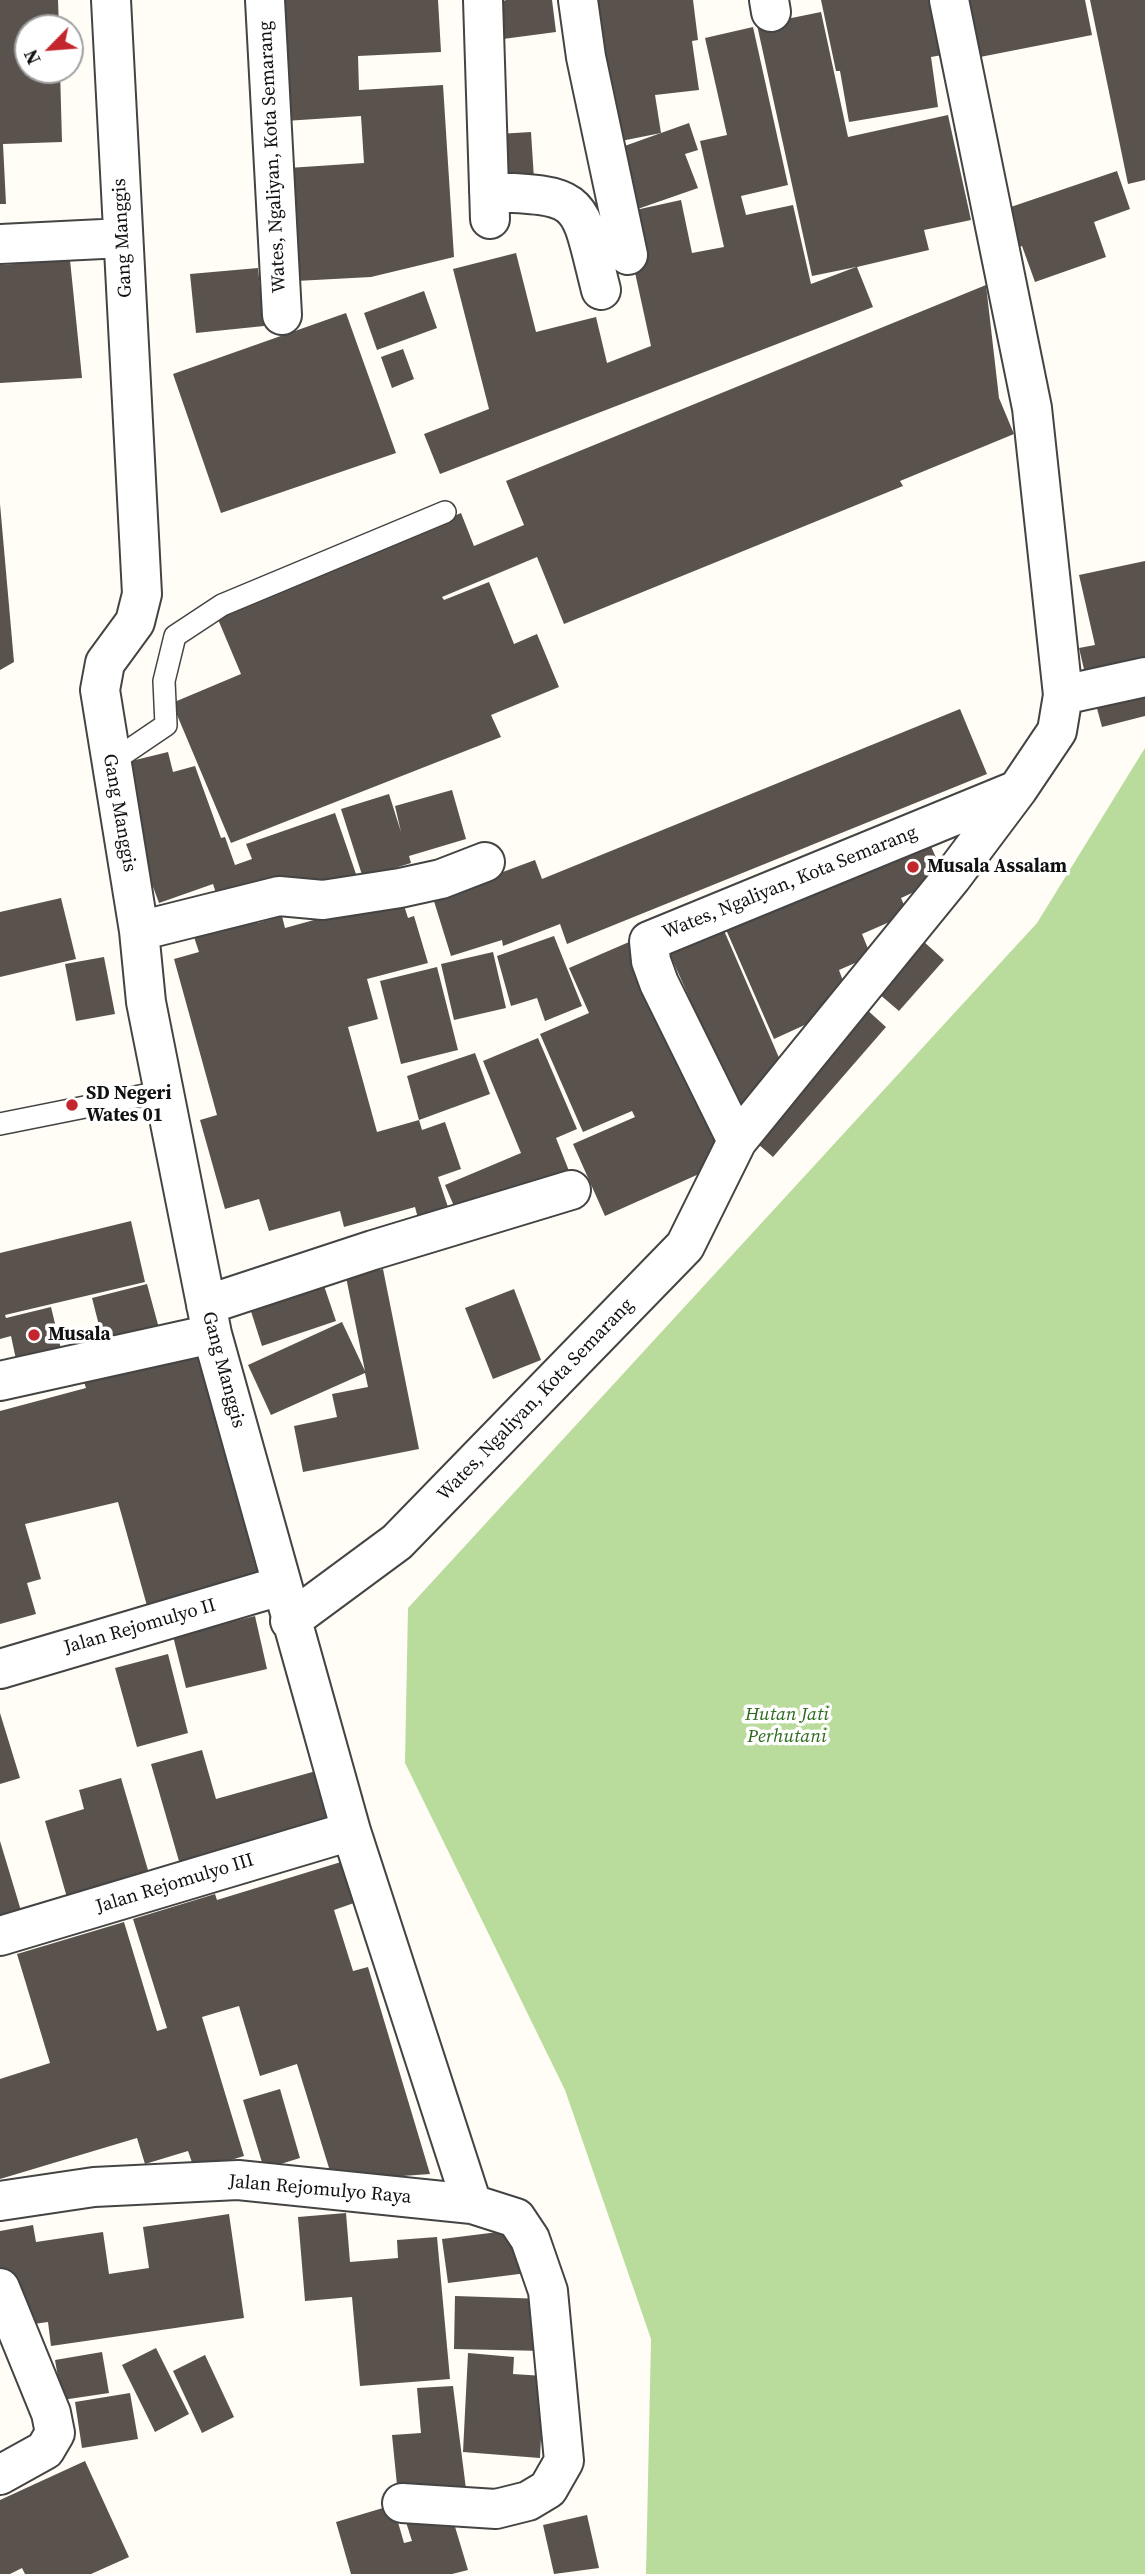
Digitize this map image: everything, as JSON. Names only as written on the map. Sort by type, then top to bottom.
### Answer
[{"type":"street","name":"Gang Manggis","points":[[111,0],[142,594],[135,622],[105,663],[100,690],[139,931],[146,1002],[209,1320],[285,1603],[351,1831],[472,2204]]},
{"type":"street","name":"Wates, Ngaliyan, Kota Semarang","points":[[265,0],[282,314]]},
{"type":"street","points":[[483,0],[490,206],[542,194],[568,201],[584,221],[601,290]]},
{"type":"street","points":[[578,0],[586,57],[628,255]]},
{"type":"street","name":"Wates, Ngaliyan, Kota Semarang","points":[[285,1603],[397,1542],[685,1246],[737,1141],[953,877],[1057,731],[1063,695],[1032,408],[949,0]]},
{"type":"street","points":[[0,244],[123,238]]},
{"type":"street","points":[[1063,695],[1145,677]]},
{"type":"street","name":"Wates, Ngaliyan, Kota Semarang","points":[[737,1141],[659,983],[649,941],[1018,789]]},
{"type":"street","points":[[139,931],[279,896],[323,900],[400,888],[441,879],[485,862]]},
{"type":"street","points":[[0,1381],[209,1320],[373,1250],[571,1190]]},
{"type":"street","name":"Jalan Rejomulyo II","points":[[0,1669],[285,1603]]},
{"type":"street","name":"Jalan Rejomulyo III","points":[[0,1936],[351,1831]]},
{"type":"street","name":"Jalan Rejomulyo Raya","points":[[0,2201],[94,2188],[238,2180],[472,2204],[516,2218],[530,2239],[548,2291],[564,2461],[548,2488],[527,2501],[496,2509],[402,2503]]},
{"type":"street","points":[[0,2288],[51,2413],[55,2433],[45,2450],[0,2475]]},
{"type":"lane","points":[[110,763],[166,725],[163,681],[175,636],[222,605],[445,512]]},
{"type":"lane","points":[[0,1124],[165,1091]]},
{"type":"green space","name":"Hutan Jati Perhutani","points":[[1145,748],[1145,2574],[646,2574],[651,2339],[565,2090],[405,1763],[408,1608],[1037,923]]},
{"type":"building","points":[[0,0],[58,0],[58,14],[14,14],[14,84],[60,84],[62,142],[3,144],[6,204],[0,204]]},
{"type":"building","points":[[278,0],[438,0],[441,52],[358,56],[359,90],[443,85],[454,257],[371,277],[296,281],[288,168],[364,163],[361,116],[285,121]]},
{"type":"building","points":[[506,0],[552,0],[556,32],[503,39],[498,3]]},
{"type":"building","points":[[591,0],[693,0],[698,40],[692,41],[699,90],[655,95],[661,133],[611,143]]},
{"type":"building","points":[[821,0],[939,0],[948,54],[931,57],[938,107],[849,122],[840,71],[836,71]]},
{"type":"building","points":[[964,0],[1085,0],[1092,35],[975,58]]},
{"type":"building","points":[[1090,0],[1145,0],[1145,180],[1128,184]]},
{"type":"building","points":[[821,12],[848,137],[948,115],[971,220],[924,230],[929,250],[857,267],[873,307],[440,474],[424,434],[489,409],[453,269],[516,253],[536,332],[596,317],[607,363],[651,346],[622,213],[681,200],[692,253],[724,247],[700,141],[727,135],[705,38],[753,27],[788,185],[741,196],[746,215],[793,205],[811,284],[856,267],[812,276],[757,25]]},
{"type":"building","points":[[689,123],[698,150],[685,154],[698,188],[629,212],[619,148]]},
{"type":"building","points":[[531,132],[534,179],[502,182],[498,134]]},
{"type":"building","points":[[1117,171],[1130,209],[1094,222],[1106,257],[1035,282],[1022,246],[1009,250],[996,212]]},
{"type":"building","points":[[70,260],[82,378],[0,383],[0,265]]},
{"type":"building","points":[[258,268],[264,326],[196,333],[190,274]]},
{"type":"building","points":[[986,285],[999,398],[1014,434],[900,481],[903,486],[564,624],[537,557],[442,597],[444,600],[489,582],[514,644],[537,634],[559,687],[491,715],[501,737],[231,843],[172,703],[241,674],[217,617],[461,513],[474,546],[524,525],[506,481]]},
{"type":"building","points":[[424,291],[437,328],[377,350],[364,313]]},
{"type":"building","points":[[346,313],[396,453],[221,513],[173,374]]},
{"type":"building","points":[[403,349],[414,379],[392,388],[381,357]]},
{"type":"building","points":[[0,504],[14,662],[0,670]]},
{"type":"building","points":[[1145,561],[1145,669],[1087,682],[1079,648],[1095,645],[1079,575]]},
{"type":"building","points":[[1145,689],[1145,716],[1102,727],[1095,701]]},
{"type":"building","points":[[960,709],[987,774],[567,944],[560,924],[503,946],[502,940],[451,956],[433,898],[535,860],[542,879]]},
{"type":"building","points":[[168,752],[173,772],[195,766],[221,838],[225,837],[235,865],[252,859],[246,844],[335,813],[356,874],[304,892],[219,902],[213,884],[159,903],[145,865],[123,763]]},
{"type":"building","points":[[452,790],[466,839],[409,856],[411,863],[363,878],[341,809],[389,794],[401,832],[395,806]]},
{"type":"building","points":[[926,835],[945,878],[901,898],[908,914],[862,934],[871,956],[839,970],[843,981],[820,1018],[774,1039],[724,925]]},
{"type":"building","points":[[401,896],[408,918],[414,916],[428,963],[367,979],[378,1019],[348,1027],[377,1132],[419,1120],[422,1130],[445,1122],[461,1169],[438,1177],[450,1213],[419,1222],[415,1207],[344,1227],[340,1211],[269,1231],[259,1199],[225,1209],[200,1120],[217,1115],[174,959],[199,952],[192,931],[255,914],[257,923],[282,916],[285,928]]},
{"type":"building","points":[[61,898],[76,959],[0,977],[0,912]]},
{"type":"building","points":[[719,919],[780,1060],[738,1108],[665,943]]},
{"type":"building","points":[[554,936],[582,1006],[545,1021],[537,998],[511,1006],[497,956]]},
{"type":"building","points":[[923,941],[944,960],[899,1011],[878,993]]},
{"type":"building","points":[[629,942],[720,1147],[699,1174],[605,1216],[573,1144],[635,1117],[632,1111],[583,1132],[540,1034],[589,1013],[569,968]]},
{"type":"building","points":[[493,952],[506,1008],[454,1020],[441,964]]},
{"type":"building","points":[[104,957],[115,1014],[76,1021],[65,964]]},
{"type":"building","points":[[437,967],[458,1050],[401,1064],[380,981]]},
{"type":"building","points":[[865,1008],[886,1027],[773,1157],[751,1138]]},
{"type":"building","points":[[538,1038],[577,1129],[556,1138],[569,1171],[459,1218],[445,1185],[521,1153],[483,1061]]},
{"type":"building","points":[[475,1053],[490,1094],[419,1120],[407,1076]]},
{"type":"building","points":[[131,1221],[145,1282],[5,1315],[6,1318],[51,1307],[62,1353],[17,1364],[11,1336],[0,1339],[0,1253]]},
{"type":"building","points":[[383,1269],[419,1449],[303,1472],[294,1426],[337,1417],[332,1394],[368,1387],[365,1373],[271,1415],[248,1365],[342,1322],[365,1371],[346,1277]]},
{"type":"building","points":[[321,1277],[336,1321],[262,1346],[248,1302]]},
{"type":"building","points":[[147,1284],[160,1332],[104,1345],[92,1298]]},
{"type":"building","points":[[514,1289],[541,1360],[493,1379],[465,1308]]},
{"type":"building","points":[[196,1351],[260,1582],[149,1613],[118,1502],[25,1524],[41,1579],[27,1583],[36,1614],[0,1624],[0,1411],[86,1388],[84,1382]]},
{"type":"building","points":[[255,1616],[267,1669],[186,1688],[173,1636]]},
{"type":"building","points":[[168,1654],[188,1733],[137,1747],[115,1668]]},
{"type":"building","points":[[0,1713],[20,1778],[0,1784]]},
{"type":"building","points":[[202,1750],[216,1799],[316,1771],[331,1825],[181,1868],[151,1764]]},
{"type":"building","points":[[121,1778],[150,1877],[68,1901],[45,1821],[84,1809],[79,1790]]},
{"type":"building","points":[[0,1841],[22,1914],[0,1920]]},
{"type":"building","points":[[341,1862],[354,1903],[334,1910],[353,1971],[368,1967],[430,2174],[333,2181],[297,2064],[260,2076],[239,2006],[202,2017],[244,2156],[195,2171],[188,2151],[145,2164],[137,2138],[0,2179],[0,2079],[50,2063],[17,1954],[124,1922],[157,2031],[167,2028],[133,1919],[215,1894],[217,1900]]},
{"type":"building","points":[[280,2089],[300,2158],[264,2169],[243,2100]]},
{"type":"building","points":[[346,2213],[350,2262],[398,2258],[397,2240],[437,2237],[450,2379],[360,2386],[352,2297],[305,2301],[298,2217]]},
{"type":"building","points":[[229,2214],[244,2318],[51,2346],[48,2322],[19,2326],[0,2278],[0,2231],[33,2225],[36,2242],[103,2232],[109,2274],[149,2268],[143,2227]]},
{"type":"building","points":[[522,2229],[527,2273],[448,2283],[442,2239]]},
{"type":"building","points":[[455,2296],[545,2299],[544,2351],[454,2349]]},
{"type":"building","points":[[156,2348],[189,2414],[155,2432],[122,2365]]},
{"type":"building","points":[[102,2352],[109,2393],[62,2400],[55,2360]]},
{"type":"building","points":[[468,2353],[514,2357],[513,2374],[544,2376],[540,2458],[463,2452]]},
{"type":"building","points":[[205,2355],[234,2417],[202,2433],[173,2371]]},
{"type":"building","points":[[453,2386],[466,2489],[398,2495],[392,2435],[421,2433],[417,2388]]},
{"type":"building","points":[[130,2393],[138,2439],[82,2448],[75,2402]]},
{"type":"building","points":[[85,2461],[129,2557],[91,2574],[25,2574],[22,2568],[10,2574],[0,2574],[0,2500]]},
{"type":"building","points":[[393,2505],[404,2543],[412,2541],[406,2522],[450,2510],[468,2570],[452,2574],[351,2574],[336,2522]]},
{"type":"building","points":[[587,2515],[599,2568],[554,2574],[543,2525]]},
{"type":"place","name":"Musala Assalam","points":[[913,867]]},
{"type":"place","name":"SD Negeri Wates 01","points":[[72,1105]]},
{"type":"place","name":"Musala","points":[[34,1335]]}]
